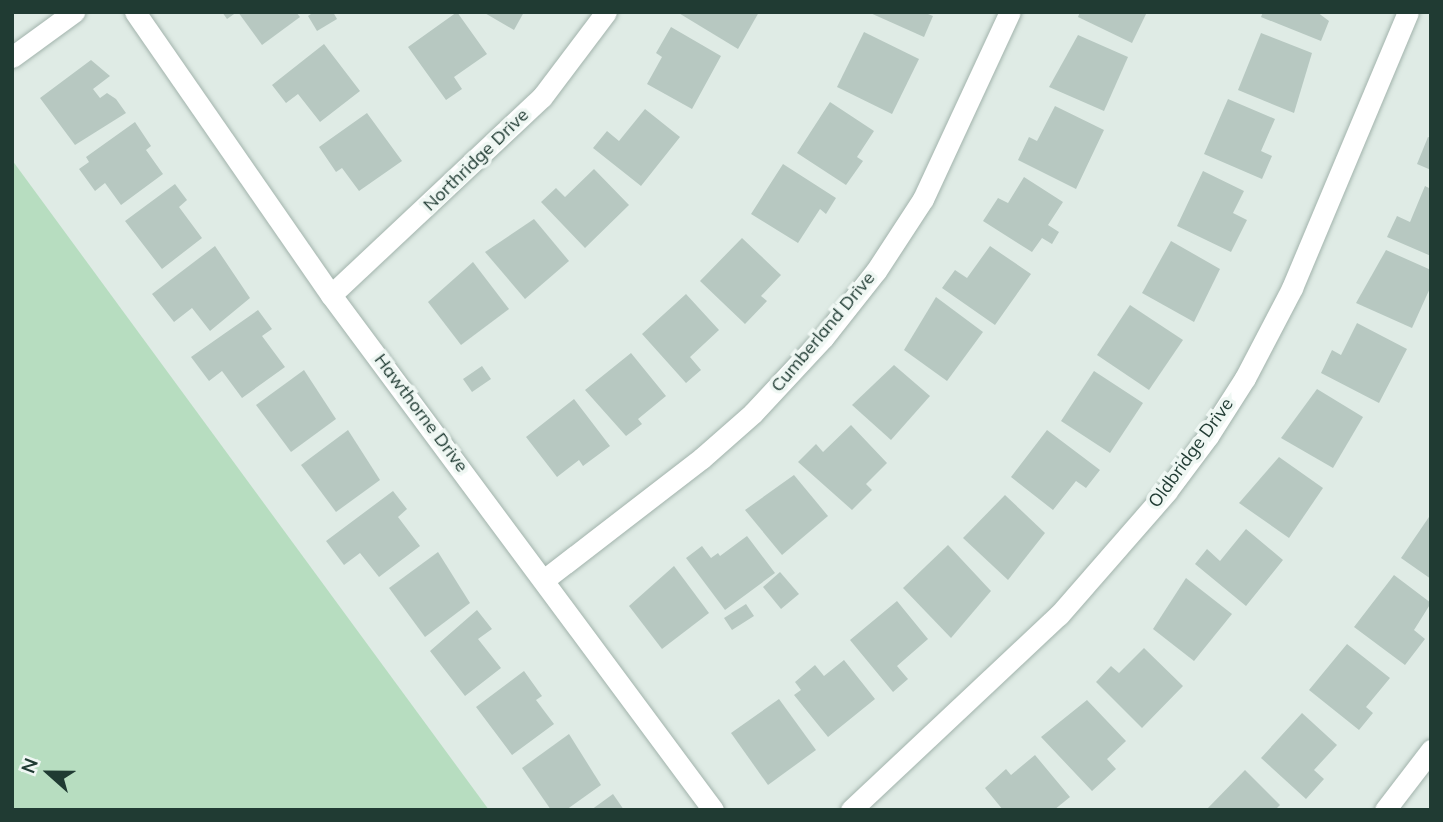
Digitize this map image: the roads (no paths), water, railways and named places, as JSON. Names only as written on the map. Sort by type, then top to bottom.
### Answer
[{"type":"street","points":[[12,57],[75,12]]},
{"type":"street","name":"Hawthorne Drive","points":[[135,12],[331,295],[545,579],[713,810]]},
{"type":"street","name":"Northridge Drive","points":[[331,295],[542,97],[606,12]]},
{"type":"street","name":"Cumberland Drive","points":[[545,579],[702,458],[753,413],[823,338],[876,271],[923,199],[1010,12]]},
{"type":"street","name":"Oldbridge Drive","points":[[851,810],[1059,615],[1167,491],[1208,436],[1245,378],[1292,288],[1408,12]]},
{"type":"street","points":[[1385,810],[1431,750]]}]
